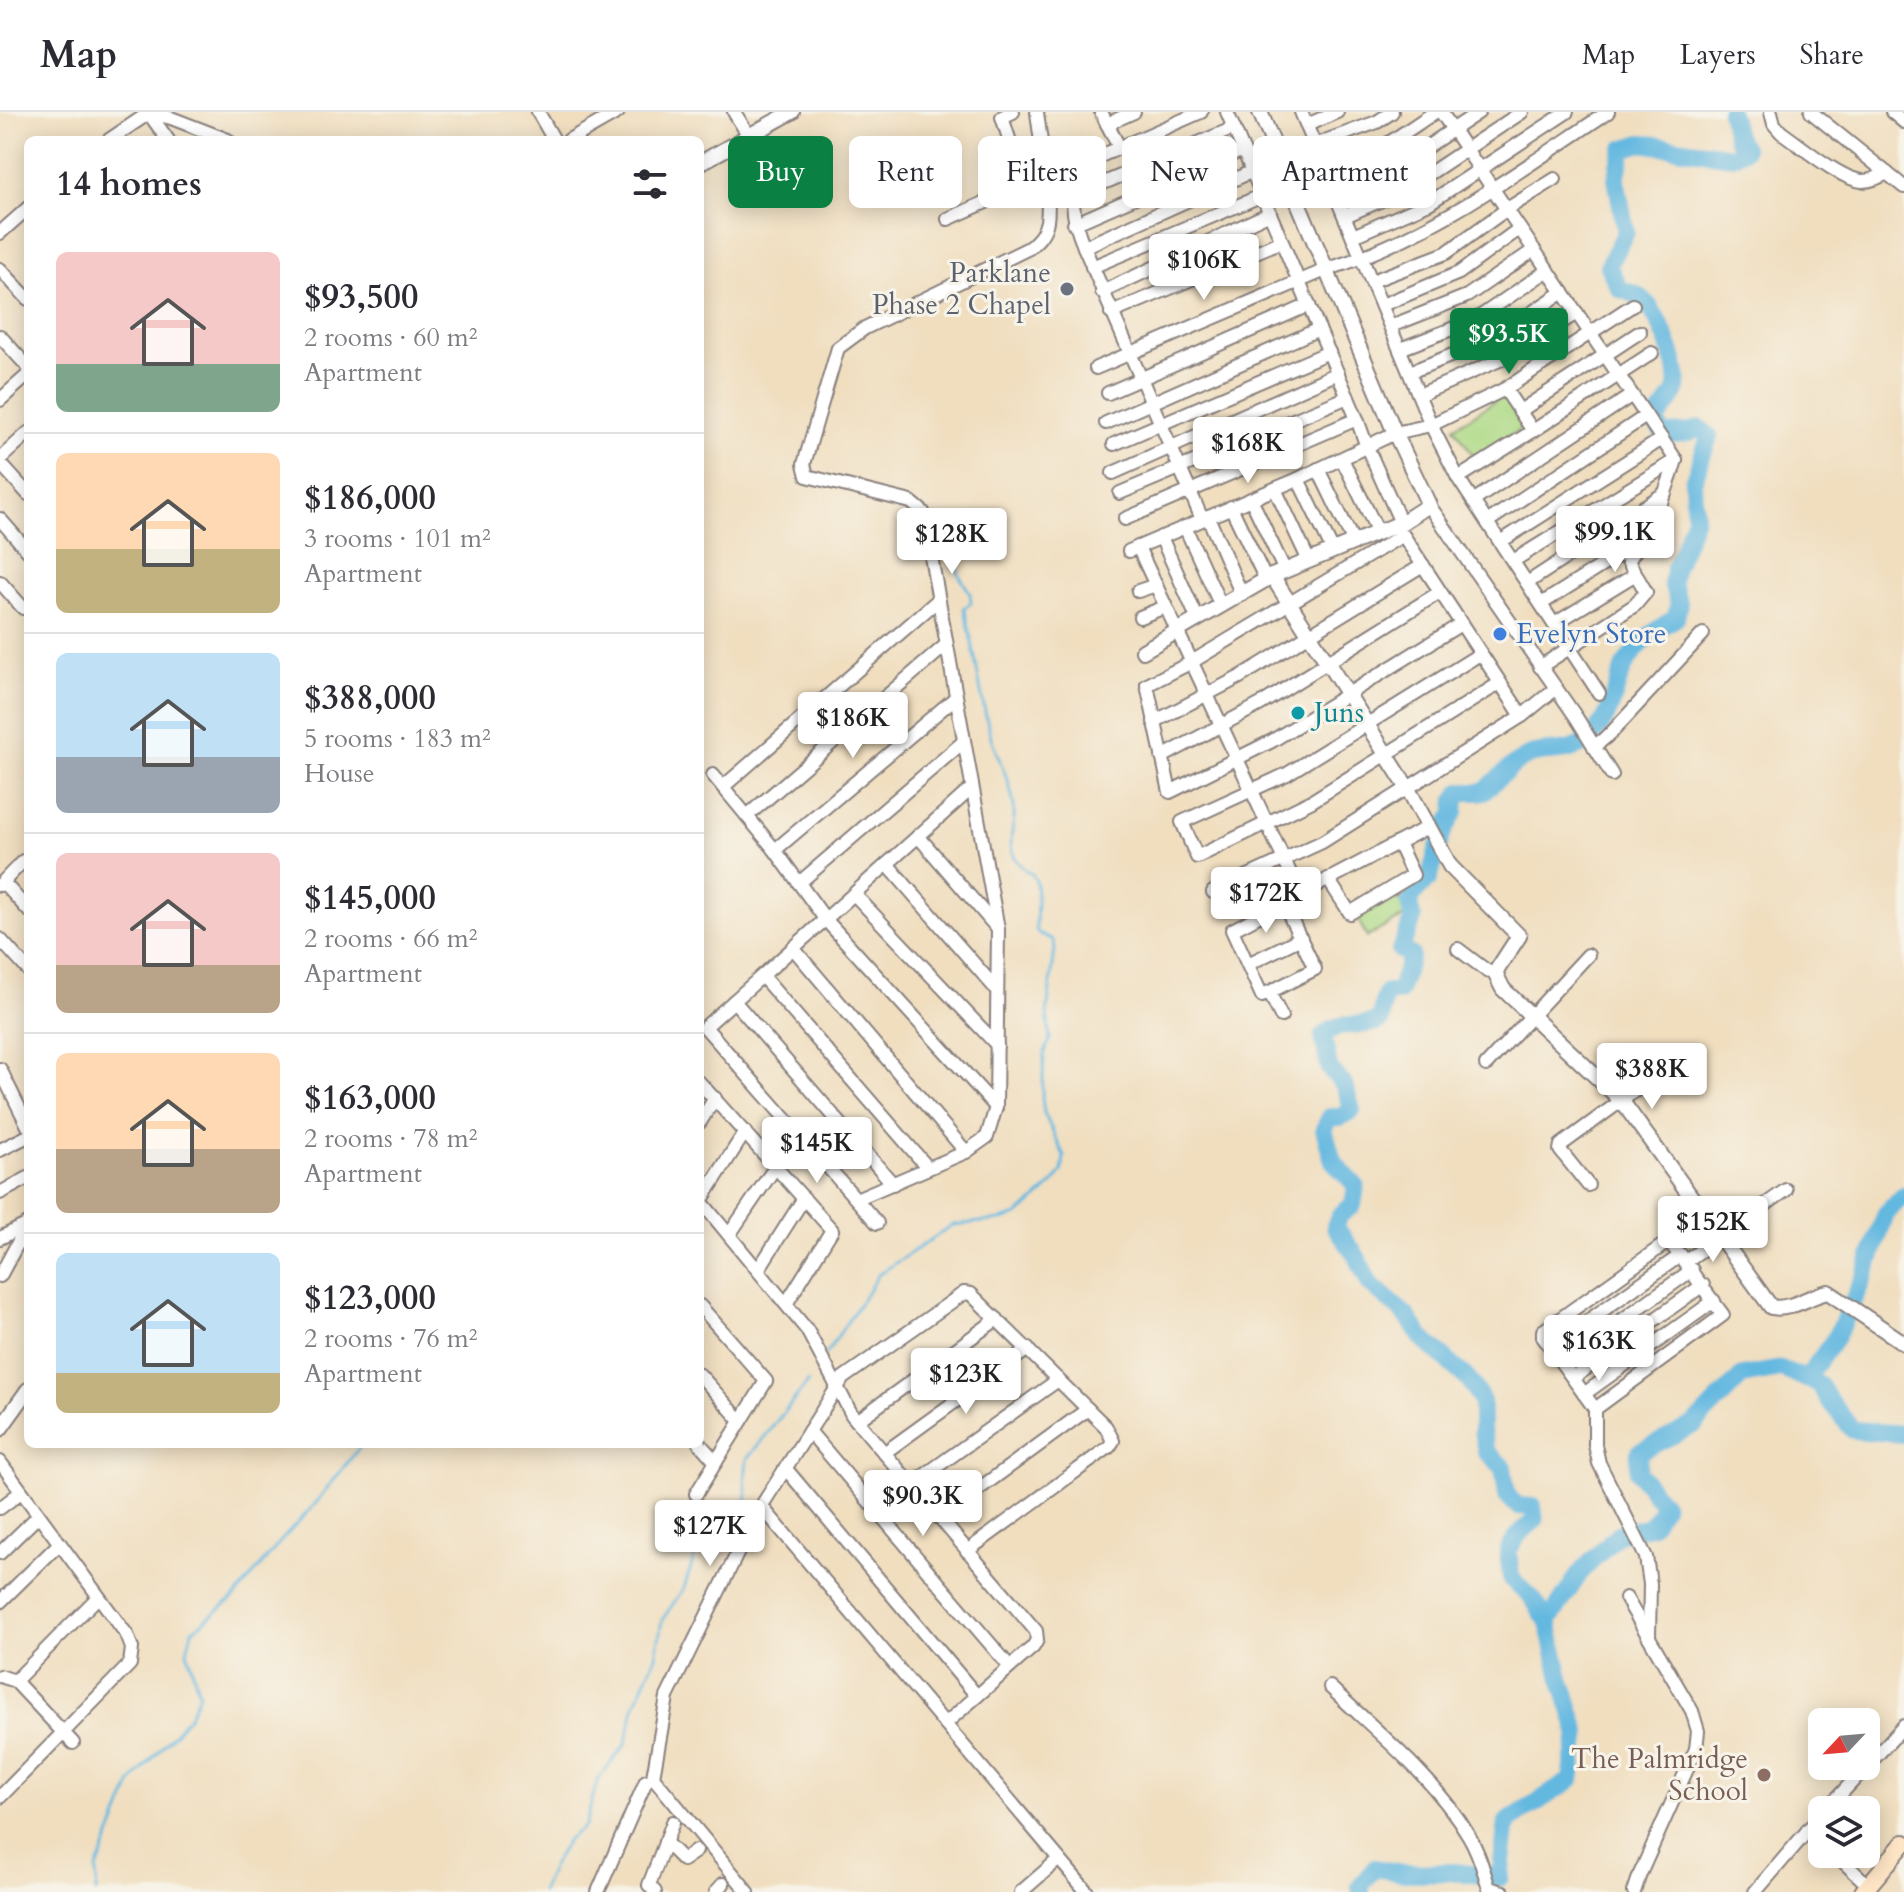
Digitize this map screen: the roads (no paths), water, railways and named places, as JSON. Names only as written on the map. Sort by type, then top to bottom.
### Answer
[{"type":"main road","points":[[1865,1889],[1904,1843]]},
{"type":"street","points":[[115,136],[148,112]]},
{"type":"street","points":[[148,112],[165,136]]},
{"type":"street","points":[[148,112],[218,136]]},
{"type":"street","points":[[538,112],[552,136]]},
{"type":"street","points":[[576,136],[618,112]]},
{"type":"street","points":[[734,112],[749,136],[787,113]]},
{"type":"street","points":[[948,219],[1024,185],[1002,117],[1013,112]]},
{"type":"street","points":[[856,1199],[966,1152],[987,1137],[996,1107],[998,929],[962,743],[923,512],[911,502],[807,476],[804,464],[838,348],[865,328],[1029,248],[1041,237],[1047,222],[1047,206],[1037,112]]},
{"type":"street","points":[[1119,147],[1104,118],[1134,112]]},
{"type":"street","points":[[1106,153],[1201,112]]},
{"type":"street","points":[[1084,247],[1253,171],[1227,112]]},
{"type":"street","points":[[1260,112],[1395,433],[1429,505],[1612,775]]},
{"type":"street","points":[[1304,118],[1337,112]]},
{"type":"street","points":[[1339,136],[1377,122],[1392,112]]},
{"type":"street","points":[[1399,136],[1435,112]]},
{"type":"street","points":[[1441,112],[1676,460],[1667,492],[1651,510],[1527,583]]},
{"type":"street","points":[[1436,140],[1479,112]]},
{"type":"street","points":[[1345,216],[1405,190],[1522,112]]},
{"type":"street","points":[[1353,236],[1421,207],[1567,112]]},
{"type":"street","points":[[1096,368],[1432,226],[1608,112]]},
{"type":"street","points":[[1771,112],[1774,124],[1781,132],[1848,177],[1862,181],[1887,173]]},
{"type":"street","points":[[1811,112],[1904,187]]},
{"type":"street","points":[[1892,112],[1904,122]]},
{"type":"street","points":[[1106,182],[1234,128]]},
{"type":"street","points":[[704,161],[728,148]]},
{"type":"street","points":[[1074,224],[1243,150]]},
{"type":"street","points":[[1372,281],[1446,253],[1555,179]]},
{"type":"street","points":[[1092,267],[1253,199]]},
{"type":"street","points":[[1072,208],[1074,224],[1178,469],[1242,595]]},
{"type":"street","points":[[1268,208],[1401,523]]},
{"type":"street","points":[[1342,208],[1431,425],[1458,478],[1599,693]]},
{"type":"street","points":[[0,233],[24,212]]},
{"type":"street","points":[[1102,292],[1270,213]]},
{"type":"street","points":[[1382,305],[1459,273],[1519,229]]},
{"type":"street","points":[[1111,313],[1282,241]]},
{"type":"street","points":[[1391,326],[1467,296],[1534,250]]},
{"type":"street","points":[[0,269],[24,295]]},
{"type":"street","points":[[1400,349],[1475,320],[1548,270]]},
{"type":"street","points":[[1410,372],[1490,340],[1563,292]]},
{"type":"street","points":[[1108,393],[1309,305]]},
{"type":"street","points":[[1300,894],[1156,585],[1134,549],[1298,479],[1395,433],[1431,425],[1505,389],[1633,305]]},
{"type":"street","points":[[1419,395],[1502,359],[1577,313]]},
{"type":"street","points":[[1106,423],[1319,329]]},
{"type":"street","points":[[1520,411],[1640,332]]},
{"type":"street","points":[[1,340],[24,363]]},
{"type":"street","points":[[1114,444],[1329,352]]},
{"type":"street","points":[[1458,478],[1652,353]]},
{"type":"street","points":[[1113,473],[1338,373]]},
{"type":"street","points":[[0,400],[24,379]]},
{"type":"street","points":[[1505,389],[1533,431]]},
{"type":"street","points":[[1473,501],[1632,395]]},
{"type":"street","points":[[1120,493],[1348,397]]},
{"type":"street","points":[[1487,522],[1646,416]]},
{"type":"street","points":[[1125,519],[1357,419]]},
{"type":"street","points":[[24,437],[0,461],[24,489]]},
{"type":"street","points":[[1500,542],[1662,439]]},
{"type":"street","points":[[1342,459],[1378,532]]},
{"type":"street","points":[[1513,561],[1676,460]]},
{"type":"street","points":[[1318,469],[1354,543]]},
{"type":"street","points":[[1298,479],[1333,551]]},
{"type":"street","points":[[1275,489],[1309,561]]},
{"type":"street","points":[[1251,499],[1275,576]]},
{"type":"street","points":[[1143,651],[1275,576],[1401,523],[1429,505]]},
{"type":"street","points":[[1231,507],[1407,787],[1450,866],[1519,936],[1495,973]]},
{"type":"street","points":[[1540,667],[1635,605],[1646,592],[1628,561],[1644,539],[1651,510]]},
{"type":"street","points":[[0,519],[24,546]]},
{"type":"street","points":[[1185,527],[1221,606]]},
{"type":"street","points":[[1461,624],[1272,741],[1170,792],[1147,685],[1190,663],[1403,535],[1522,716]]},
{"type":"street","points":[[1161,537],[1198,620]]},
{"type":"street","points":[[1541,604],[1644,539]]},
{"type":"street","points":[[1154,722],[1240,677],[1423,565]]},
{"type":"street","points":[[1554,624],[1636,574]]},
{"type":"street","points":[[0,582],[23,608]]},
{"type":"street","points":[[1138,591],[1156,585]]},
{"type":"street","points":[[1162,757],[1328,663],[1440,592]]},
{"type":"street","points":[[723,787],[938,600]]},
{"type":"street","points":[[1140,617],[1165,607]]},
{"type":"street","points":[[1594,747],[1612,732],[1703,634]]},
{"type":"street","points":[[747,816],[946,645]]},
{"type":"street","points":[[1480,654],[1287,774],[1182,822],[1197,857],[1312,801],[1500,683]]},
{"type":"street","points":[[1213,892],[1322,842],[1522,716],[1555,689]]},
{"type":"street","points":[[775,850],[955,698]]},
{"type":"street","points":[[799,883],[962,743]]},
{"type":"street","points":[[713,775],[775,850],[825,919],[996,1107]]},
{"type":"street","points":[[877,1223],[705,1027],[972,788]]},
{"type":"street","points":[[1283,902],[1315,969],[1262,996],[1232,930],[1283,902],[1398,843],[1431,832]]},
{"type":"street","points":[[918,836],[998,929]]},
{"type":"street","points":[[1328,879],[1350,913],[1413,875],[1398,843]]},
{"type":"street","points":[[23,861],[1,883],[24,906]]},
{"type":"street","points":[[887,864],[997,990]]},
{"type":"street","points":[[854,894],[997,1045]]},
{"type":"street","points":[[1248,964],[1301,938]]},
{"type":"street","points":[[0,939],[24,966]]},
{"type":"street","points":[[793,948],[966,1152]]},
{"type":"street","points":[[1458,949],[1487,971],[1495,973],[1503,989],[1621,1100],[1771,1307],[1784,1310],[1813,1295],[1828,1292],[1904,1343]]},
{"type":"street","points":[[1486,1065],[1588,955]]},
{"type":"street","points":[[762,976],[928,1168]]},
{"type":"street","points":[[1269,992],[1281,1016]]},
{"type":"street","points":[[734,1001],[893,1184]]},
{"type":"street","points":[[1588,1185],[1560,1150],[1561,1145],[1677,1060]]},
{"type":"street","points":[[0,1069],[24,1117]]},
{"type":"street","points":[[704,1087],[832,1230],[786,1304]]},
{"type":"street","points":[[0,1105],[15,1098]]},
{"type":"street","points":[[704,1116],[715,1098]]},
{"type":"street","points":[[704,1194],[745,1132]]},
{"type":"street","points":[[0,1150],[24,1138]]},
{"type":"street","points":[[729,1235],[776,1166]]},
{"type":"street","points":[[0,1193],[24,1180]]},
{"type":"street","points":[[1562,1363],[1686,1262],[1786,1190]]},
{"type":"street","points":[[758,1270],[804,1198]]},
{"type":"street","points":[[704,1205],[807,1330],[841,1397],[857,1421],[1036,1631],[1037,1640],[1033,1647],[945,1724]]},
{"type":"street","points":[[0,1238],[24,1226]]},
{"type":"street","points":[[0,1276],[24,1231]]},
{"type":"street","points":[[1595,1409],[1722,1317],[1722,1312],[1671,1242],[1666,1242],[1544,1329],[1542,1335],[1595,1409],[1595,1445],[1599,1463],[1646,1557],[1650,1575],[1649,1637]]},
{"type":"street","points":[[1551,1347],[1686,1262]]},
{"type":"street","points":[[1573,1378],[1703,1285]]},
{"type":"street","points":[[748,1892],[653,1777],[667,1697],[762,1507],[843,1378],[964,1293],[971,1294],[1028,1349],[1112,1434],[1113,1441],[967,1551]]},
{"type":"street","points":[[1584,1394],[1714,1301]]},
{"type":"street","points":[[696,1494],[766,1381],[704,1311]]},
{"type":"street","points":[[857,1421],[997,1319]]},
{"type":"street","points":[[884,1453],[1028,1349]]},
{"type":"street","points":[[704,1379],[741,1421]]},
{"type":"street","points":[[911,1485],[1058,1380]]},
{"type":"street","points":[[0,1429],[24,1396]]},
{"type":"street","points":[[939,1518],[1088,1409]]},
{"type":"street","points":[[809,1431],[1010,1667]]},
{"type":"street","points":[[704,1448],[716,1462]]},
{"type":"street","points":[[0,1462],[127,1635],[132,1648],[130,1664],[1,1793]]},
{"type":"street","points":[[786,1469],[977,1696]]},
{"type":"street","points":[[0,1508],[21,1492]]},
{"type":"street","points":[[762,1507],[1087,1892]]},
{"type":"street","points":[[0,1553],[38,1516]]},
{"type":"street","points":[[0,1602],[59,1544]]},
{"type":"street","points":[[15,1681],[98,1597]]},
{"type":"street","points":[[1626,1598],[1692,1711],[1697,1722],[1698,1741],[1634,1892]]},
{"type":"street","points":[[0,1676],[15,1681],[73,1743]]},
{"type":"street","points":[[1330,1687],[1420,1772],[1469,1836],[1485,1869],[1489,1888],[1503,1892]]},
{"type":"street","points":[[1839,1796],[1904,1726]]},
{"type":"street","points":[[598,1892],[646,1781]]},
{"type":"street","points":[[655,1892],[649,1885],[673,1822]]},
{"type":"street","points":[[1755,1892],[1808,1829]]},
{"type":"street","points":[[665,1842],[683,1860],[696,1851]]},
{"type":"street","points":[[1021,1892],[1059,1859]]},
{"type":"street","points":[[1847,1868],[1865,1889]]},
{"type":"waterway","points":[[1548,1622],[1533,1599],[1511,1578],[1508,1551],[1518,1535],[1535,1520],[1533,1507],[1517,1506],[1507,1495],[1503,1467],[1486,1451],[1482,1401],[1470,1381],[1421,1337],[1407,1316],[1370,1284],[1357,1257],[1335,1226],[1340,1215],[1353,1205],[1356,1186],[1333,1161],[1324,1129],[1330,1117],[1341,1117],[1352,1110],[1344,1085],[1329,1068],[1323,1036],[1343,1025],[1381,1020],[1387,992],[1399,992],[1411,955],[1400,950],[1413,919],[1409,904],[1415,892],[1429,879],[1442,834],[1455,812],[1456,799],[1461,792],[1484,792],[1528,756],[1570,750],[1592,736],[1604,720],[1630,657],[1659,628],[1676,618],[1679,603],[1672,584],[1674,570],[1695,518],[1693,482],[1709,437],[1700,428],[1664,435],[1656,422],[1676,391],[1676,370],[1668,343],[1649,306],[1641,297],[1620,289],[1608,266],[1626,232],[1616,179],[1623,149],[1641,143],[1732,156],[1744,150],[1736,136],[1730,112]]},
{"type":"waterway","points":[[826,1354],[879,1274],[953,1225],[1018,1215],[1062,1172],[1064,1156],[1044,1113],[1042,1098],[1044,1055],[1050,1039],[1047,1013],[1055,949],[1053,940],[1036,929],[1036,881],[1020,865],[1012,851],[1013,799],[983,705],[964,608],[971,603],[970,593],[959,575],[950,540]]},
{"type":"waterway","points":[[1806,1379],[1836,1337],[1865,1275],[1886,1213],[1904,1195]]},
{"type":"waterway","points":[[1361,1892],[1360,1886],[1375,1868],[1403,1873],[1453,1872],[1500,1877],[1507,1822],[1571,1780],[1578,1732],[1548,1622],[1580,1573],[1618,1534],[1650,1526],[1664,1506],[1638,1472],[1639,1452],[1694,1425],[1742,1376],[1781,1369],[1819,1384],[1853,1430],[1904,1434]]},
{"type":"waterway","points":[[541,1892],[568,1839],[585,1826],[598,1779],[626,1744],[634,1707],[656,1656],[662,1620],[684,1588],[702,1535],[719,1512],[742,1516],[747,1496],[747,1459],[808,1382]]},
{"type":"waterway","points":[[96,1892],[97,1869],[132,1782],[189,1716],[199,1694],[187,1651],[192,1631],[236,1596],[359,1448]]},
{"type":"place","name":"Parklane Phase 2 Chapel","points":[[1067,289]]},
{"type":"place","name":"Evelyn Store","points":[[1500,634]]},
{"type":"place","name":"Juns","points":[[1298,713]]},
{"type":"place","name":"The Palmridge School","points":[[1764,1775]]}]
